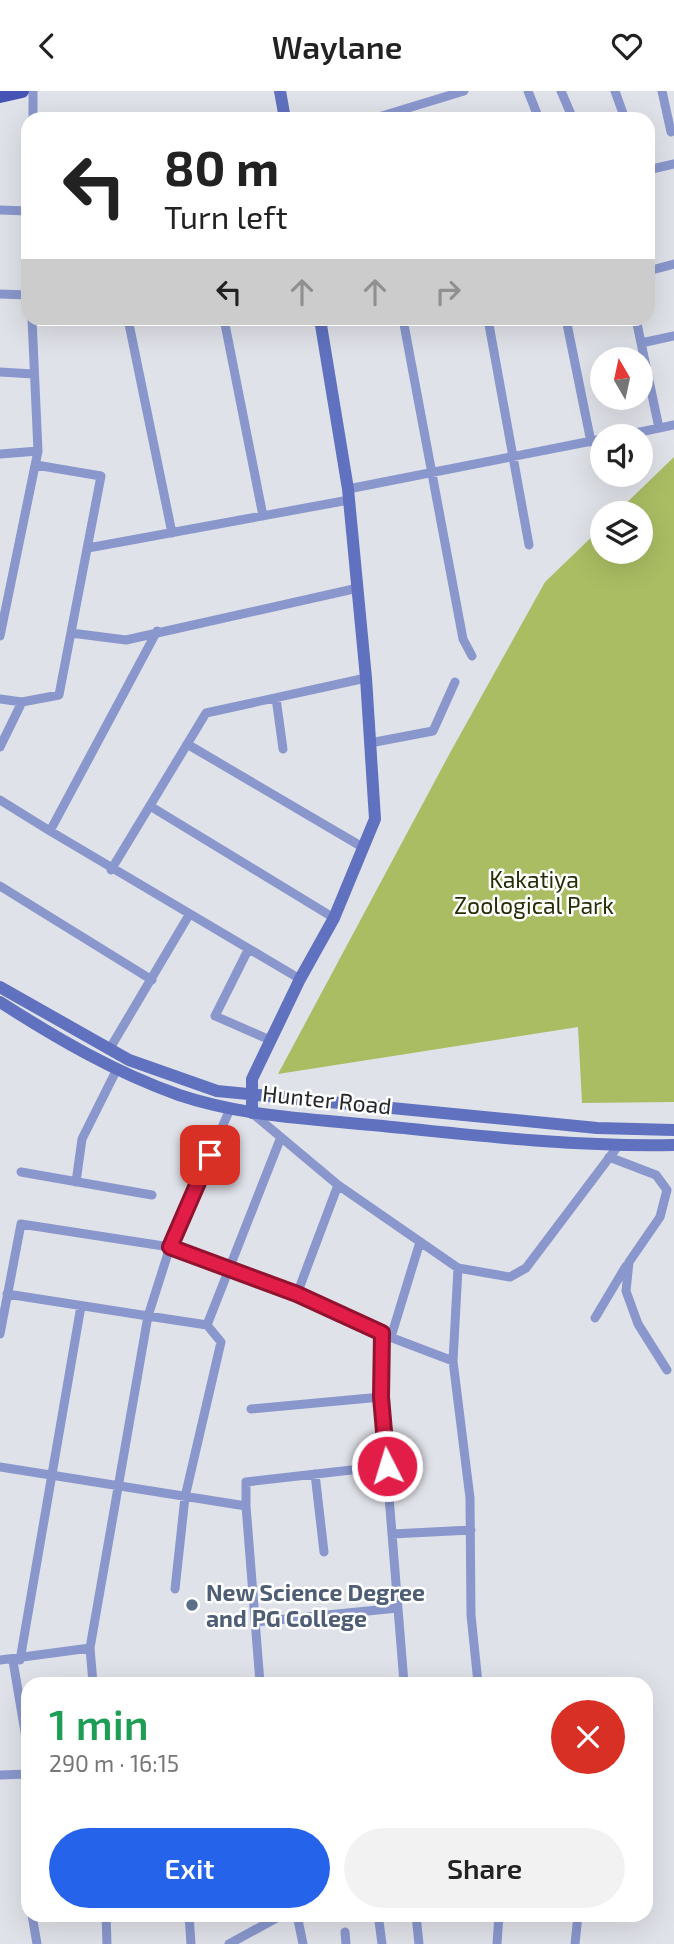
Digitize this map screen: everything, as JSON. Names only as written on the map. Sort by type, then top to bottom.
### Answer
[{"type":"main road","points":[[0,96],[22,91]]},
{"type":"main road","points":[[280,91],[284,112]]},
{"type":"main road","points":[[252,1113],[252,1079],[300,979],[334,918],[375,819],[366,678],[349,495],[321,326]]},
{"type":"main road","name":"Hunter Road","points":[[0,987],[109,1050],[169,1076],[217,1091],[597,1128],[674,1130]]},
{"type":"main road","name":"Hunter Road","points":[[0,1003],[116,1071],[180,1095],[230,1109],[618,1146],[674,1145]]},
{"type":"street","points":[[33,91],[33,112]]},
{"type":"street","points":[[395,112],[464,91]]},
{"type":"street","points":[[528,91],[536,112]]},
{"type":"street","points":[[561,91],[570,112]]},
{"type":"street","points":[[615,91],[622,112]]},
{"type":"street","points":[[662,91],[671,132]]},
{"type":"street","points":[[655,168],[674,164]]},
{"type":"street","points":[[0,210],[21,211]]},
{"type":"street","points":[[655,269],[674,264]]},
{"type":"street","points":[[0,294],[21,295]]},
{"type":"street","points":[[0,636],[38,451],[32,326]]},
{"type":"street","points":[[129,326],[172,533]]},
{"type":"street","points":[[226,326],[263,516]]},
{"type":"street","points":[[404,326],[463,639],[472,656]]},
{"type":"street","points":[[489,326],[529,545]]},
{"type":"street","points":[[567,326],[590,437]]},
{"type":"street","points":[[637,326],[659,428]]},
{"type":"street","points":[[641,343],[674,336]]},
{"type":"street","points":[[0,372],[33,374]]},
{"type":"street","points":[[653,429],[674,425]]},
{"type":"street","points":[[88,548],[263,516],[431,473],[590,442]]},
{"type":"street","points":[[0,454],[38,451]]},
{"type":"street","points":[[0,699],[22,702],[59,695],[101,476],[36,465]]},
{"type":"street","points":[[71,633],[126,640],[358,588]]},
{"type":"street","points":[[50,831],[157,631]]},
{"type":"street","points":[[111,870],[206,713],[366,678]]},
{"type":"street","points":[[370,743],[433,731],[455,682]]},
{"type":"street","points":[[276,698],[282,749]]},
{"type":"street","points":[[0,747],[22,702]]},
{"type":"street","points":[[187,744],[364,848]]},
{"type":"street","points":[[0,800],[111,870],[300,979]]},
{"type":"street","points":[[150,806],[334,918]]},
{"type":"street","points":[[0,885],[152,980]]},
{"type":"street","points":[[109,1050],[189,915]]},
{"type":"street","points":[[248,950],[215,1016],[270,1040]]},
{"type":"street","points":[[76,1182],[82,1139],[116,1071]]},
{"type":"street","points":[[92,1677],[90,1648],[148,1315],[170,1247],[230,1109]]},
{"type":"street","points":[[252,1113],[338,1185],[458,1268],[510,1277],[526,1268],[618,1146]]},
{"type":"street","points":[[207,1325],[281,1137]]},
{"type":"street","points":[[595,1318],[660,1217],[667,1189],[656,1175],[609,1157]]},
{"type":"street","points":[[21,1173],[152,1195]]},
{"type":"street","points":[[297,1294],[338,1185]]},
{"type":"street","points":[[0,1334],[21,1224],[170,1247],[297,1294],[387,1335],[453,1361]]},
{"type":"street","points":[[404,1677],[381,1397],[387,1335],[420,1242]]},
{"type":"street","points":[[629,1262],[626,1291],[638,1324],[667,1370]]},
{"type":"street","points":[[458,1268],[453,1361],[471,1530],[471,1615],[477,1677]]},
{"type":"street","points":[[7,1294],[207,1325],[221,1342],[186,1497],[175,1589]]},
{"type":"street","points":[[21,1693],[17,1660],[81,1306]]},
{"type":"street","points":[[251,1409],[381,1397]]},
{"type":"street","points":[[260,1677],[246,1482],[387,1466]]},
{"type":"street","points":[[0,1467],[246,1506]]},
{"type":"street","points":[[315,1474],[324,1552]]},
{"type":"street","points":[[392,1534],[471,1530]]},
{"type":"street","points":[[256,1622],[398,1608]]},
{"type":"street","points":[[0,1660],[17,1660],[90,1648]]},
{"type":"street","points":[[0,1775],[21,1774]]},
{"type":"street","points":[[33,1922],[37,1944]]},
{"type":"street","points":[[106,1922],[107,1944]]},
{"type":"street","points":[[189,1922],[191,1944]]},
{"type":"street","points":[[229,1944],[261,1922]]},
{"type":"street","points":[[298,1922],[303,1944]]},
{"type":"street","points":[[380,1922],[382,1944]]},
{"type":"street","points":[[417,1922],[419,1944]]},
{"type":"street","points":[[497,1944],[499,1922]]},
{"type":"street","points":[[575,1944],[577,1922]]},
{"type":"street","points":[[345,1933],[346,1944]]},
{"type":"green space","name":"Kakatiya Zoological Park","points":[[674,457],[674,1102],[582,1103],[578,1027],[278,1074],[545,582],[590,539],[590,564],[653,564],[653,501],[628,501],[643,487],[653,487],[653,477]]},
{"type":"place","name":"New Science Degree and PG College","points":[[192,1605]]},
{"type":"route","points":[[210,1155],[170,1247],[297,1294],[382,1333],[381,1397],[387,1466]]}]
